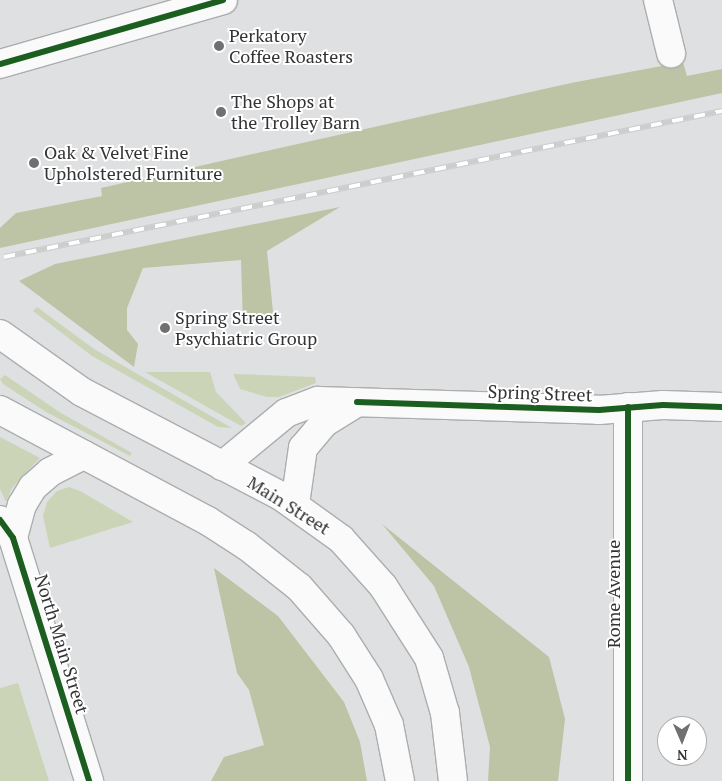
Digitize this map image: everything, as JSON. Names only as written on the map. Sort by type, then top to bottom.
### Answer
[{"type":"main road","points":[[0,64],[223,0]]},
{"type":"main road","points":[[658,0],[671,53]]},
{"type":"main road","name":"Main Street","points":[[0,334],[82,392],[295,504],[328,528],[364,563],[420,642],[443,705],[453,781]]},
{"type":"main road","name":"Spring Street","points":[[222,466],[254,437],[302,405],[329,400],[599,410],[628,407],[722,407]]},
{"type":"main road","points":[[295,504],[303,448],[324,423],[357,402]]},
{"type":"main road","name":"Rome Avenue","points":[[628,407],[628,781]]},
{"type":"main road","points":[[0,410],[228,534],[274,566],[312,600],[348,643],[375,689],[389,725],[400,781]]},
{"type":"main road","name":"North Main Street","points":[[84,455],[50,472],[33,486],[7,529],[90,781]]},
{"type":"green space","points":[[683,62],[687,76],[722,69],[722,93],[0,248],[0,228],[16,213],[102,196],[101,188],[571,83]]},
{"type":"green space","points":[[340,207],[267,251],[274,322],[243,325],[241,260],[143,268],[127,308],[127,330],[138,344],[134,367],[19,281],[55,264]]},
{"type":"green space","points":[[37,307],[94,349],[232,428],[218,427],[92,356],[33,311]]},
{"type":"green space","points":[[145,372],[210,372],[216,392],[246,423],[241,426]]},
{"type":"green space","points":[[233,374],[315,377],[316,383],[279,397],[267,397],[240,389]]},
{"type":"green space","points":[[5,375],[61,413],[132,453],[130,456],[46,412],[3,384],[0,379]]},
{"type":"green space","points":[[0,437],[40,458],[12,488],[6,502],[0,489]]},
{"type":"green space","points":[[69,487],[82,492],[133,522],[50,548],[43,516],[47,502],[57,491]]},
{"type":"green space","points":[[382,524],[549,657],[565,719],[558,781],[488,781],[490,747],[469,667],[434,586]]},
{"type":"green space","points":[[214,568],[278,616],[344,702],[360,742],[367,781],[211,781],[224,757],[264,745],[249,690],[237,673]]},
{"type":"green space","points":[[18,683],[49,781],[0,781],[0,688]]},
{"type":"railway","points":[[4,257],[722,111]]},
{"type":"cycle path","points":[[0,64],[223,0]]},
{"type":"cycle path","points":[[357,402],[599,410],[663,405],[722,407]]},
{"type":"cycle path","points":[[628,407],[628,781]]},
{"type":"cycle path","points":[[0,520],[13,538],[89,781]]},
{"type":"place","name":"Perkatory Coffee Roasters","points":[[219,46]]},
{"type":"place","name":"The Shops at the Trolley Barn","points":[[221,112]]},
{"type":"place","name":"Oak & Velvet Fine Upholstered Furniture","points":[[34,163]]},
{"type":"place","name":"Spring Street Psychiatric Group","points":[[165,328]]}]
